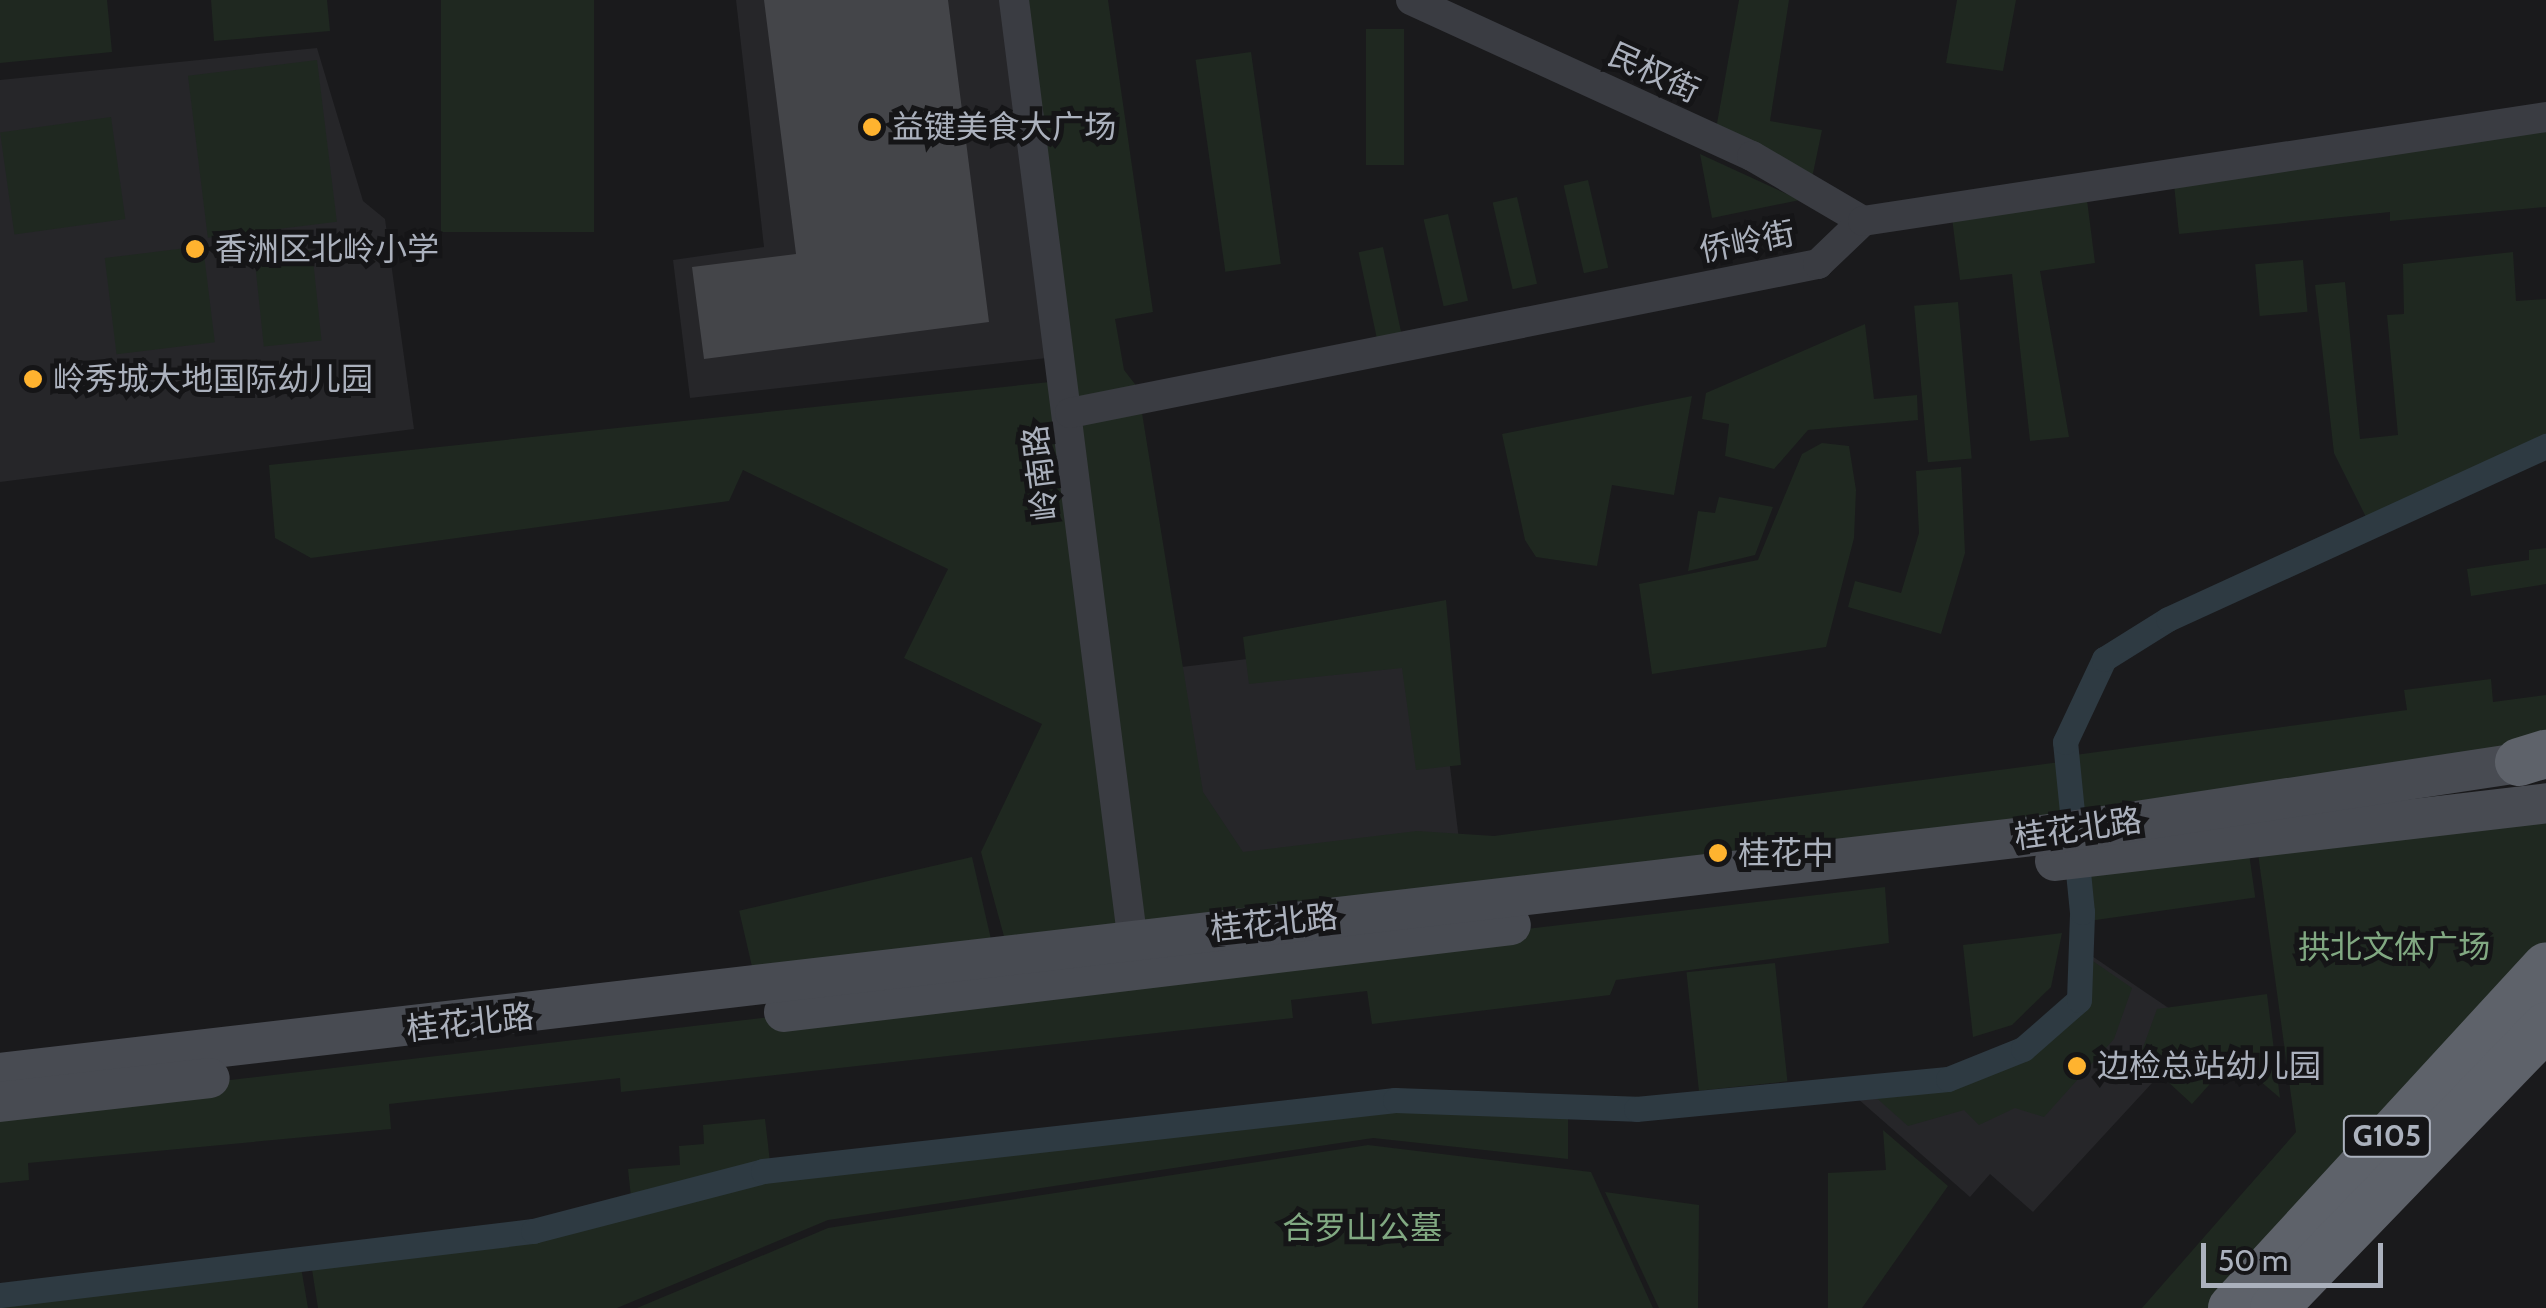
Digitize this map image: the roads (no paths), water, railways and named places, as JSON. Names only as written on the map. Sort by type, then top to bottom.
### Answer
[{"type":"highway","name":"G105","points":[[2232,1308],[2546,968]]},
{"type":"highway","name":"G105","points":[[2274,1308],[2546,1026]]},
{"type":"main road","name":"桂花北路","points":[[2095,842],[2537,758]]},
{"type":"main road","name":"桂花北路","points":[[0,1095],[1134,954],[2095,842],[2546,803]]},
{"type":"street","name":"岭南路","points":[[1014,0],[1070,413],[1134,954]]},
{"type":"street","name":"民权街","points":[[1411,0],[1752,156],[1863,221]]},
{"type":"street","points":[[1863,221],[2546,117]]},
{"type":"street","name":"侨岭街","points":[[1070,413],[1818,264],[1863,221]]},
{"type":"waterway","points":[[0,1295],[533,1231],[763,1171],[1395,1100],[1636,1109],[1948,1079],[2023,1049],[2079,1000],[2082,912],[2065,742],[2104,659],[2168,619],[2546,446]]},
{"type":"place","name":"益键美食大广场","points":[[872,127]]},
{"type":"place","name":"香洲区北岭小学","points":[[195,249]]},
{"type":"place","name":"岭秀城大地国际幼儿园","points":[[33,379]]},
{"type":"place","name":"桂花中","points":[[1718,853]]},
{"type":"place","name":"边检总站幼儿园","points":[[2077,1066]]},
{"type":"park label","name":"拱北文体广场","points":[[2394,947]]},
{"type":"park label","name":"合罗山公墓","points":[[1362,1228]]}]
